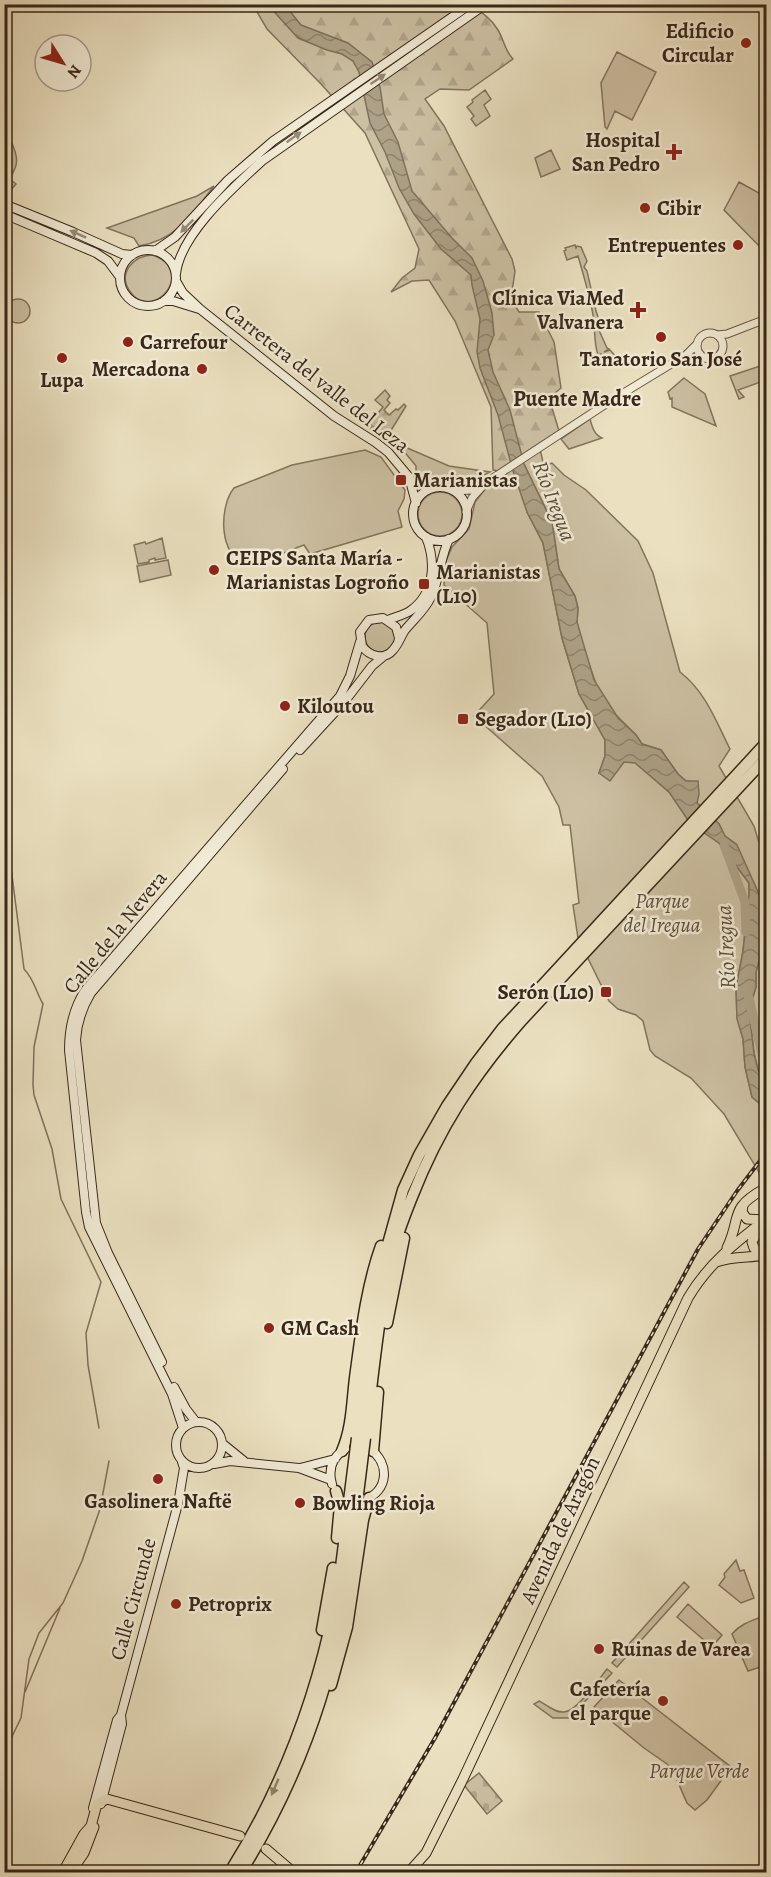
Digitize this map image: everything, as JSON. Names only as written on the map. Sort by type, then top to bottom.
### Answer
[{"type":"highway","points":[[736,784],[749,762],[766,742]]},
{"type":"highway","points":[[356,1448],[348,1436],[372,1271],[403,1190],[432,1132],[476,1063],[502,1029],[558,974],[736,784],[766,758]]},
{"type":"highway","points":[[230,1872],[262,1818],[308,1707],[323,1656],[338,1588],[346,1502],[391,1256],[403,1218],[425,1164],[456,1108],[493,1053],[558,974]]},
{"type":"highway","points":[[356,1448],[376,1287],[403,1190]]},
{"type":"highway","points":[[241,1872],[272,1820],[313,1723],[331,1687],[341,1653],[352,1599],[367,1499]]},
{"type":"highway","points":[[313,1723],[341,1619],[346,1502]]},
{"type":"highway","points":[[291,1749],[315,1668],[332,1576],[340,1505],[346,1502]]},
{"type":"main road","points":[[4,214],[96,253],[108,261],[120,277],[124,294],[136,304],[152,306],[165,301],[171,294],[177,262],[191,236],[237,184],[327,108],[471,4]]},
{"type":"main road","points":[[155,251],[183,230],[228,180],[256,155],[486,4]]},
{"type":"main road","points":[[4,204],[122,254],[132,255]]},
{"type":"main road","points":[[120,277],[125,262],[132,255],[144,250],[155,251],[171,262],[176,277]]},
{"type":"main road","name":"Carretera del valle del Leza","points":[[176,277],[183,293],[200,309],[333,416],[388,452],[409,477],[430,489]]},
{"type":"main road","name":"Carretera del valle del Leza","points":[[165,301],[200,309]]},
{"type":"main road","name":"Carretera del valle del Leza","points":[[409,477],[416,502]]},
{"type":"main road","points":[[441,487],[454,491],[463,500],[466,512],[464,526],[449,539],[438,541],[426,537],[414,523],[413,513],[416,502],[430,489],[441,487]]},
{"type":"main road","points":[[388,620],[408,612],[417,605],[429,584],[433,565],[432,553],[426,537]]},
{"type":"main road","points":[[398,643],[396,627],[388,620],[378,618],[369,620],[360,632],[360,642],[367,653],[384,656],[391,652],[398,643],[431,597],[443,552],[449,539]]},
{"type":"main road","name":"Calle de la Nevera","points":[[183,1428],[172,1394],[89,1227],[69,1050],[70,1028],[77,1005],[86,989],[340,696],[348,682],[360,642]]},
{"type":"main road","name":"Calle de la Nevera","points":[[196,1422],[177,1392],[108,1253],[96,1223],[79,1076],[77,1028],[91,993],[296,754],[345,701],[372,666],[384,656]]},
{"type":"main road","points":[[725,1251],[733,1233],[738,1211],[751,1197],[764,1190]]},
{"type":"main road","points":[[743,1205],[742,1212],[747,1219],[764,1221],[752,1242],[756,1250],[765,1256]]},
{"type":"main road","name":"Avenida de Aragón","points":[[409,1872],[426,1853],[464,1779],[680,1315],[698,1283],[713,1263],[764,1221]]},
{"type":"main road","points":[[713,1263],[732,1257],[765,1256]]},
{"type":"main road","points":[[213,1464],[221,1454],[223,1444],[221,1436],[212,1425],[196,1422],[183,1428],[176,1446],[182,1462],[193,1468],[200,1469],[230,1461],[248,1462],[299,1468],[331,1480]]},
{"type":"main road","points":[[223,1444],[232,1453],[248,1462]]},
{"type":"main road","points":[[346,1502],[331,1480],[330,1473],[356,1448]]},
{"type":"main road","points":[[299,1468],[356,1448],[383,1464],[385,1473],[379,1490],[367,1499]]},
{"type":"main road","name":"Calle Circunde","points":[[71,1872],[90,1838],[105,1801],[122,1724],[121,1715],[180,1492],[184,1468],[182,1462]]},
{"type":"main road","name":"Calle Circunde","points":[[180,1492],[189,1476],[200,1469]]},
{"type":"main road","name":"Calle Circunde","points":[[63,1872],[84,1834],[117,1720],[121,1715]]},
{"type":"main road","points":[[105,1764],[100,1795],[105,1801]]},
{"type":"main road","points":[[84,1834],[91,1826],[97,1804],[105,1801],[240,1836]]},
{"type":"main road","points":[[286,1872],[266,1849],[293,1872]]},
{"type":"street","points":[[454,491],[471,489],[487,482],[639,382],[686,355],[696,345],[702,334],[709,332],[717,335],[732,332],[766,319]]},
{"type":"street","points":[[696,345],[699,354],[705,358],[715,358],[732,332]]},
{"type":"street","points":[[717,335],[723,343]]},
{"type":"street","points":[[686,355],[699,354]]},
{"type":"street","points":[[466,512],[472,498],[487,482]]},
{"type":"green space","points":[[253,5],[470,5],[489,19],[500,34],[513,59],[469,90],[440,89],[425,99],[444,126],[512,259],[515,271],[511,299],[519,312],[539,312],[554,342],[561,388],[549,398],[559,431],[499,471],[493,470],[491,407],[455,321],[429,280],[412,281],[391,292],[402,278],[415,268],[419,249],[365,133],[267,29]]},
{"type":"green space","points":[[617,52],[656,72],[632,120],[615,111],[607,129],[601,83]]},
{"type":"green space","points":[[485,90],[491,99],[484,105],[490,116],[476,126],[471,119],[474,116],[467,107]]},
{"type":"green space","points":[[5,139],[10,140],[16,159],[11,180],[16,184],[9,192],[5,190]]},
{"type":"green space","points":[[551,150],[560,169],[541,177],[535,158]]},
{"type":"green space","points":[[739,182],[766,197],[766,253],[724,210]]},
{"type":"green space","points":[[214,186],[174,232],[152,243],[139,246],[134,238],[107,228],[197,196]]},
{"type":"green space","points":[[575,245],[576,248],[581,247],[587,261],[584,267],[601,326],[598,328],[609,349],[604,352],[610,350],[618,359],[615,361],[610,355],[603,359],[601,354],[598,355],[591,305],[578,256],[567,260],[564,251],[565,248]]},
{"type":"green space","points":[[152,255],[165,262],[171,272],[171,282],[166,292],[158,299],[148,302],[138,299],[129,290],[125,277],[134,262],[139,258]]},
{"type":"green space","points":[[18,299],[23,300],[29,306],[29,316],[23,322],[18,323],[13,322],[7,316],[6,311],[7,306],[13,300]]},
{"type":"green space","points":[[766,364],[766,380],[738,390],[744,397],[739,399],[730,376]]},
{"type":"green space","points":[[684,378],[705,394],[716,426],[672,407],[672,398],[670,399],[668,392]]},
{"type":"green space","points":[[385,390],[390,396],[387,400],[390,403],[384,410],[389,415],[404,404],[406,406],[387,437],[375,431],[378,426],[367,427],[383,407],[375,400]]},
{"type":"green space","points":[[590,419],[595,433],[602,438],[569,449],[561,439]]},
{"type":"green space","points":[[398,444],[449,466],[490,472],[468,484],[442,477],[428,478],[416,471],[416,466]]},
{"type":"green space","name":"Parque del Iregua","points":[[539,445],[544,466],[552,463],[564,475],[586,490],[638,541],[653,573],[680,672],[703,697],[715,717],[730,749],[719,766],[754,826],[766,866],[766,1080],[758,1070],[749,1010],[756,987],[756,972],[762,950],[764,922],[762,901],[736,844],[725,836],[719,824],[697,803],[698,789],[692,782],[686,781],[678,774],[661,750],[642,744],[615,714],[597,687],[581,640],[575,596],[559,569],[552,522],[524,464],[527,512],[543,543],[562,638],[579,694],[605,740],[605,756],[599,773],[624,762],[635,762],[670,793],[690,823],[719,843],[749,883],[743,951],[736,988],[737,1017],[743,1039],[745,1067],[752,1097],[759,1103],[766,1104],[766,1184],[724,1114],[691,1078],[655,1056],[650,1050],[643,1021],[636,1015],[618,1009],[609,1001],[578,938],[573,905],[579,903],[570,825],[563,825],[559,807],[542,776],[474,716],[494,694],[487,623],[444,585],[446,561],[452,547],[469,529],[475,502],[486,488],[482,483],[510,462]]},
{"type":"green space","points":[[365,450],[381,457],[405,490],[404,499],[398,511],[402,527],[310,554],[304,545],[252,563],[237,559],[231,552],[226,542],[224,518],[229,496],[234,488],[292,465]]},
{"type":"green space","points":[[440,492],[449,493],[456,498],[461,505],[461,523],[456,530],[449,535],[440,536],[431,535],[424,530],[419,523],[418,514],[419,505],[424,498],[431,493]]},
{"type":"green space","points":[[162,538],[166,558],[155,560],[155,558],[138,564],[134,545],[145,542],[146,544]]},
{"type":"green space","points":[[168,560],[171,575],[140,582],[137,566]]},
{"type":"green space","points":[[380,622],[391,626],[395,637],[391,648],[380,652],[369,648],[365,637],[369,626]]},
{"type":"green space","points":[[736,1560],[740,1571],[744,1570],[754,1598],[741,1603],[719,1585],[725,1577],[724,1574]]},
{"type":"green space","points":[[684,1582],[689,1587],[617,1667],[612,1663]]},
{"type":"green space","points":[[688,1604],[722,1635],[712,1647],[677,1617]]},
{"type":"green space","points":[[766,1615],[766,1665],[748,1671],[732,1634],[744,1624]]},
{"type":"green space","points":[[607,1669],[612,1673],[569,1718],[553,1718],[534,1704],[539,1701],[557,1711],[569,1710],[587,1694]]},
{"type":"green space","name":"Parque Verde","points":[[619,1680],[731,1767],[707,1800],[695,1810],[687,1803],[673,1771],[667,1764],[594,1707]]},
{"type":"green space","points":[[479,1773],[502,1801],[487,1814],[464,1785]]},
{"type":"water","name":"Río Iregua","points":[[268,5],[285,5],[301,25],[348,43],[372,62],[380,87],[384,114],[398,142],[412,191],[472,258],[483,281],[492,313],[494,335],[488,350],[493,372],[510,410],[524,464],[552,522],[559,569],[575,596],[578,608],[577,622],[594,680],[618,718],[642,744],[661,750],[678,774],[686,781],[698,781],[697,803],[719,824],[725,836],[737,845],[762,901],[765,919],[762,950],[756,972],[756,987],[749,1010],[758,1070],[766,1080],[766,1104],[759,1103],[752,1097],[745,1067],[743,1039],[737,1019],[736,988],[743,951],[749,883],[719,843],[690,823],[669,792],[635,763],[624,762],[610,781],[599,773],[605,756],[605,740],[579,694],[562,638],[543,543],[527,512],[498,415],[480,368],[477,352],[480,319],[471,275],[441,249],[414,214],[399,188],[385,152],[370,123],[359,72],[353,61],[342,54],[298,38]]},
{"type":"waterway","points":[[4,813],[24,969],[33,981],[43,1004],[34,1047],[34,1095],[52,1149],[61,1199],[101,1282],[86,1333],[88,1365],[99,1428]]},
{"type":"waterway","name":"Río Iregua","points":[[724,845],[745,902],[746,932]]},
{"type":"waterway","name":"Río Iregua","points":[[748,994],[766,1071]]},
{"type":"waterway","points":[[4,1753],[21,1718],[29,1659],[39,1633],[63,1603],[82,1561],[100,1509],[109,1461]]},
{"type":"waterway","points":[[25,1692],[60,1608]]},
{"type":"railway","points":[[356,1872],[435,1738],[698,1249],[766,1153]]},
{"type":"place","name":"Edificio Circular","points":[[746,43]]},
{"type":"place","name":"Hospital San Pedro","points":[[674,152]]},
{"type":"place","name":"Cibir","points":[[645,208]]},
{"type":"place","name":"Entrepuentes","points":[[738,245]]},
{"type":"place","name":"Clínica ViaMed Valvanera","points":[[638,310]]},
{"type":"place","name":"Tanatorio San José","points":[[661,337]]},
{"type":"place","name":"Carrefour","points":[[128,342]]},
{"type":"place","name":"Lupa","points":[[62,358]]},
{"type":"place","name":"Mercadona","points":[[202,369]]},
{"type":"place","name":"Marianistas","points":[[401,480]]},
{"type":"place","name":"CEIPS Santa María - Marianistas Logroño","points":[[214,570]]},
{"type":"place","name":"Marianistas (L10)","points":[[424,584]]},
{"type":"place","name":"Kiloutou","points":[[285,706]]},
{"type":"place","name":"Segador (L10)","points":[[463,719]]},
{"type":"place","name":"Serón (L10)","points":[[606,992]]},
{"type":"place","name":"GM Cash","points":[[269,1328]]},
{"type":"place","name":"Gasolinera Naftë","points":[[158,1479]]},
{"type":"place","name":"Bowling Rioja","points":[[300,1503]]},
{"type":"place","name":"Petroprix","points":[[176,1604]]},
{"type":"place","name":"Ruinas de Varea","points":[[599,1649]]},
{"type":"place","name":"Cafetería el parque","points":[[663,1701]]},
{"type":"district","name":"Puente Madre","points":[[577,399]]}]
